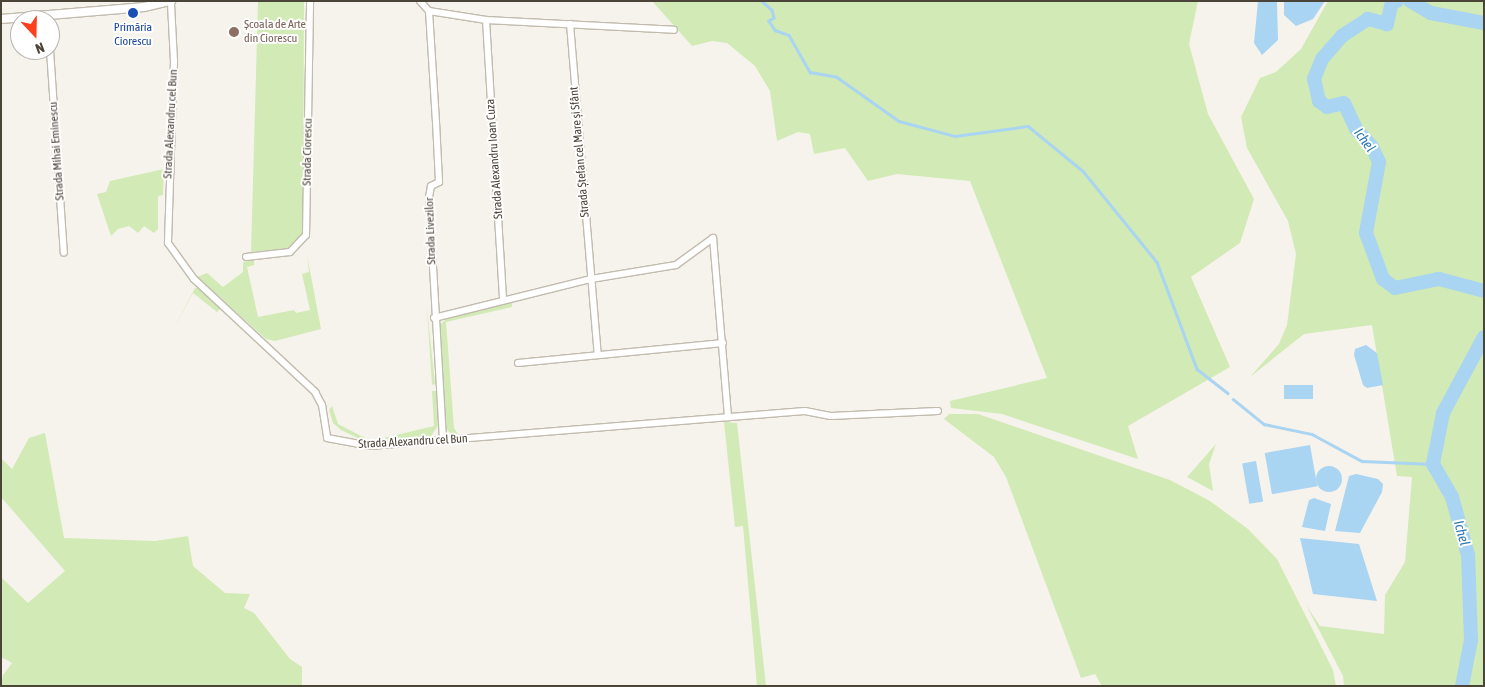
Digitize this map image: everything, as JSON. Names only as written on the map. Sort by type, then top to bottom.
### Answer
[{"type":"street","name":"Strada Ciorescu","points":[[246,257],[290,252],[306,235],[310,1]]},
{"type":"street","points":[[420,1],[429,10],[486,20],[674,30]]},
{"type":"street","points":[[60,16],[171,3]]},
{"type":"street","name":"Strada Alexandru cel Bun","points":[[171,3],[174,61],[167,232],[174,254],[194,279],[315,392],[322,405],[327,438],[370,446],[805,411],[831,416],[938,411]]},
{"type":"street","name":"Strada Livezilor","points":[[429,10],[439,177],[430,189],[434,318],[443,441]]},
{"type":"street","name":"Strada Alexandru Ioan Cuza","points":[[486,20],[504,298]]},
{"type":"street","name":"Strada Ștefan cel Mare și Sfânt","points":[[570,24],[598,354]]},
{"type":"street","name":"Strada Mihai Eminescu","points":[[51,60],[64,253]]},
{"type":"street","points":[[434,318],[504,298],[591,279],[676,265],[713,238],[728,417]]},
{"type":"street","points":[[518,363],[723,342]]},
{"type":"green space","points":[[248,1],[304,1],[303,234],[294,248],[251,252],[258,2]]},
{"type":"green space","points":[[652,1],[1198,1],[1189,44],[1208,114],[1254,199],[1240,243],[1191,277],[1230,367],[1128,426],[1138,459],[1002,414],[951,408],[950,401],[1047,378],[970,181],[897,174],[868,181],[845,148],[814,154],[810,134],[798,132],[777,141],[770,91],[755,66],[727,43],[712,41],[692,46]]},
{"type":"green space","points":[[1328,1],[1484,1],[1484,686],[1344,686],[1343,676],[1306,605],[1320,626],[1384,634],[1385,595],[1405,562],[1412,477],[1397,476],[1372,325],[1304,334],[1250,377],[1279,344],[1287,325],[1296,254],[1288,221],[1247,148],[1241,117],[1260,78],[1276,72],[1301,49]]},
{"type":"green space","points":[[164,169],[163,195],[158,196],[158,229],[154,233],[144,226],[138,233],[129,226],[118,229],[111,236],[97,194],[106,192],[110,181]]},
{"type":"green space","points":[[307,255],[321,329],[275,341],[266,339],[197,277],[207,273],[223,287],[243,272],[243,262],[254,260],[254,265],[247,267],[258,317],[294,310],[296,313],[310,310],[302,274],[309,272]]},
{"type":"green space","points":[[195,288],[199,288],[221,308],[217,312],[193,293],[169,338]]},
{"type":"green space","points":[[512,300],[512,307],[446,322],[454,428],[458,434],[451,434],[444,426],[437,328],[449,316]]},
{"type":"green space","points":[[427,309],[435,384],[432,385]]},
{"type":"green space","points":[[432,391],[436,391],[439,424],[431,436],[374,440],[434,426]]},
{"type":"green space","points":[[332,406],[338,424],[370,441],[364,441],[341,430],[333,423],[329,410]]},
{"type":"green space","points":[[949,414],[978,414],[1170,480],[1210,501],[1248,529],[1277,559],[1333,670],[1336,686],[1102,686],[1095,674],[1081,678],[1006,477],[994,457],[944,419]]},
{"type":"green space","points":[[724,422],[737,423],[766,686],[757,686],[743,526],[735,527]]},
{"type":"green space","points":[[45,433],[64,538],[155,541],[188,536],[193,566],[225,593],[250,594],[244,608],[254,613],[290,659],[302,667],[302,686],[1,686],[3,675],[12,663],[1,657],[1,577],[28,603],[65,571],[1,497],[1,458],[12,469],[29,438]]},
{"type":"green space","points":[[1216,444],[1209,464],[1213,491],[1187,477]]},
{"type":"water","points":[[1258,1],[1277,2],[1278,40],[1262,55],[1254,43]]},
{"type":"water","points":[[1284,1],[1325,1],[1313,19],[1296,26],[1284,15]]},
{"type":"water","points":[[1366,345],[1377,353],[1383,385],[1367,388],[1363,385],[1354,355],[1355,349]]},
{"type":"water","points":[[1284,385],[1313,385],[1313,399],[1284,399]]},
{"type":"water","points":[[1310,445],[1317,486],[1272,494],[1265,453]]},
{"type":"water","points":[[1256,461],[1263,501],[1249,504],[1242,463]]},
{"type":"water","points":[[1329,466],[1338,470],[1342,479],[1338,488],[1329,492],[1320,488],[1316,479],[1320,470]]},
{"type":"water","points":[[1356,474],[1378,479],[1383,484],[1382,492],[1360,533],[1335,531],[1349,476]]},
{"type":"water","points":[[1314,498],[1331,504],[1325,531],[1302,527],[1309,500]]},
{"type":"water","points":[[1300,538],[1359,544],[1377,601],[1313,594]]},
{"type":"waterway","points":[[762,1],[772,10],[774,18],[769,21],[775,30],[789,35],[810,72],[837,77],[899,121],[955,136],[1028,126],[1083,171],[1157,262],[1197,369],[1228,393]]},
{"type":"waterway","name":"Ichel","points":[[1397,1],[1392,2],[1387,24],[1368,19],[1342,36],[1322,59],[1314,79],[1319,101],[1327,107],[1344,103],[1356,129],[1372,147],[1379,162],[1366,233],[1383,279],[1395,288],[1439,279],[1484,291]]},
{"type":"waterway","name":"Ichel","points":[[1410,1],[1431,13],[1484,23]]},
{"type":"waterway","name":"Ichel","points":[[1462,686],[1471,640],[1468,555],[1452,497],[1433,464],[1443,413],[1484,337]]},
{"type":"waterway","points":[[1233,399],[1264,424],[1312,434],[1362,461],[1433,464]]},
{"type":"place","name":"Primăria Ciorescu","points":[[133,13]]},
{"type":"place","name":"Școala de Arte din Ciorescu","points":[[234,32]]}]
